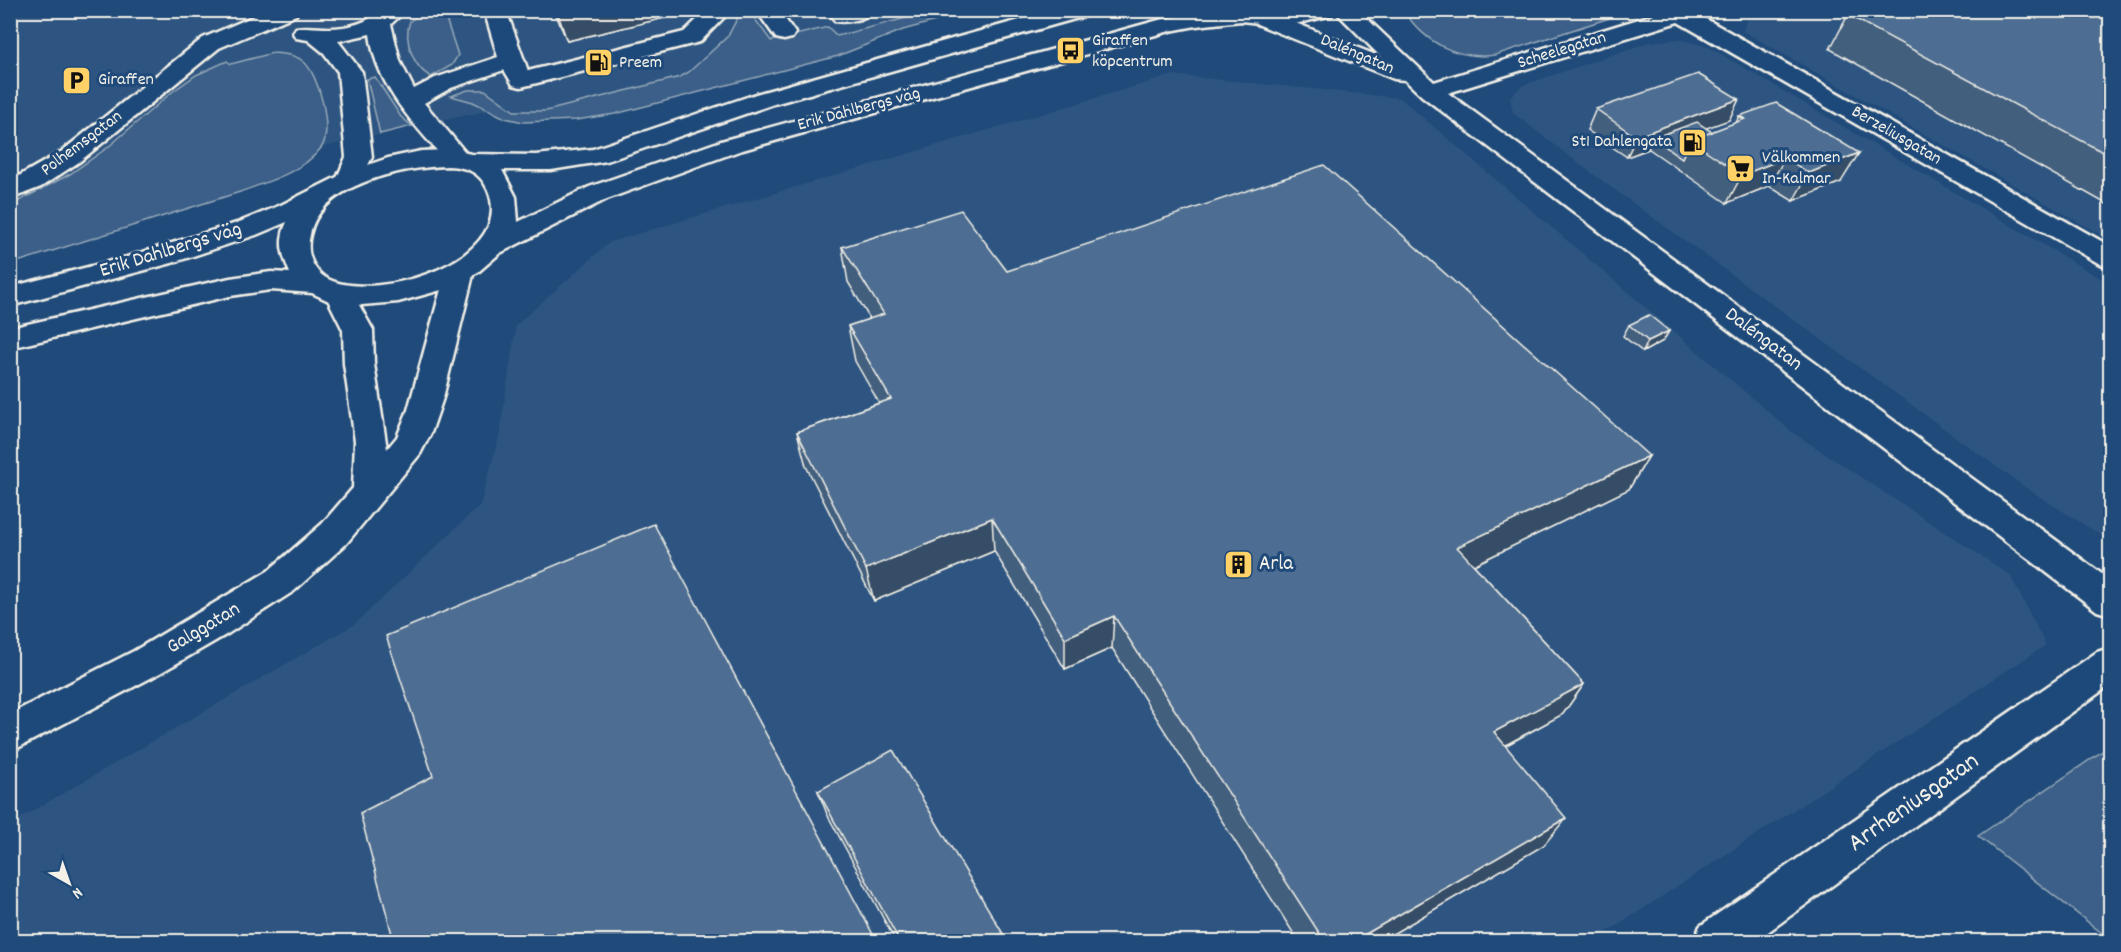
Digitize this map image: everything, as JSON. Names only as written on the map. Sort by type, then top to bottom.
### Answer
[{"type":"street","points":[[290,10],[288,21],[332,48],[350,72],[359,144],[357,163],[338,185]]},
{"type":"street","name":"Polhemsgatan","points":[[10,191],[32,182],[70,157],[211,43],[290,10]]},
{"type":"street","points":[[495,10],[511,60],[521,80],[692,37],[720,10]]},
{"type":"street","points":[[767,10],[784,33]]},
{"type":"street","points":[[838,10],[843,16],[863,10]]},
{"type":"street","name":"Erik Dahlbergs väg","points":[[10,297],[203,243],[267,221],[376,168],[404,161],[431,158],[534,164],[570,162],[598,156],[765,99],[1081,10]]},
{"type":"street","name":"Erik Dahlbergs väg","points":[[10,338],[230,287],[271,281],[362,296],[410,290],[460,271],[491,247],[598,193],[730,146],[1167,25],[1232,13],[1265,19],[1294,19],[1324,10]]},
{"type":"street","name":"Daléngatan","points":[[1345,10],[1423,85],[2110,600]]},
{"type":"street","name":"Scheelegatan","points":[[1423,85],[1687,13]]},
{"type":"street","name":"Berzeliusgatan","points":[[1687,13],[2110,258]]},
{"type":"street","points":[[392,14],[383,47],[395,77],[410,102],[465,160]]},
{"type":"street","name":"Polhemsgatan","points":[[178,71],[251,43],[308,34],[333,35],[358,31],[392,14]]},
{"type":"street","name":"Daléngatan","points":[[1265,19],[1302,32],[1423,85]]},
{"type":"street","points":[[410,102],[442,83],[511,60]]},
{"type":"street","name":"Erik Dahlbergs väg","points":[[465,160],[491,172],[503,194],[505,222],[501,233],[491,247]]},
{"type":"street","name":"Erik Dahlbergs väg","points":[[325,289],[302,276],[296,260],[295,244],[298,224],[304,215],[338,185]]},
{"type":"street","name":"Galggatan","points":[[10,734],[147,662],[216,622],[280,581],[327,542],[370,488],[409,445],[417,431],[426,407],[439,347],[460,271]]},
{"type":"street","points":[[325,289],[358,330],[359,364],[371,441],[370,488]]},
{"type":"street","name":"Arrheniusgatan","points":[[1716,942],[2110,664]]},
{"type":"shaded area","points":[[11,11],[949,11],[541,118],[500,108],[301,152],[11,250]]},
{"type":"shaded area","points":[[425,11],[468,11],[445,16],[458,55],[452,65],[431,77],[419,67],[415,60],[408,36],[410,21]]},
{"type":"shaded area","points":[[933,11],[972,11],[903,30],[838,56],[615,114],[576,120],[523,122],[505,118],[473,102],[451,96],[468,90],[485,90],[514,111],[546,111],[680,77],[689,72],[728,36],[738,17],[752,15],[771,41],[828,27],[837,36]]},
{"type":"shaded area","points":[[1404,11],[1631,11],[1495,55],[1481,56],[1455,52],[1443,47],[1422,32]]},
{"type":"shaded area","points":[[1750,11],[2110,11],[2110,240],[1743,31]]},
{"type":"shaded area","points":[[1679,39],[1709,47],[2110,284],[2110,541],[2026,488],[1586,169],[1513,113],[1510,96],[1524,85],[1649,42]]},
{"type":"shaded area","points":[[273,53],[293,56],[304,62],[315,79],[323,104],[325,140],[321,148],[305,164],[273,180],[240,192],[11,264],[11,205],[70,174],[107,148],[172,92],[196,75],[227,61],[231,64]]},
{"type":"shaded area","points":[[1173,75],[1400,98],[1792,432],[2010,575],[2046,645],[1594,941],[11,941],[10,824],[355,624],[480,505],[499,437],[516,325],[610,242]]},
{"type":"shaded area","points":[[375,77],[401,117],[412,126],[380,134],[367,79]]},
{"type":"shaded area","points":[[2110,746],[2110,934],[2107,937],[1978,836]]},
{"type":"building","points":[[556,10],[572,10],[558,14]]},
{"type":"building","points":[[1862,10],[2110,10],[2110,156],[1848,15]]},
{"type":"building","points":[[1698,74],[1739,99],[1636,137],[1596,109]]},
{"type":"building","points":[[1776,103],[1859,153],[1809,173],[1785,158],[1742,175],[1690,140],[1745,119],[1739,116]]},
{"type":"building","points":[[1697,122],[1712,132],[1690,140],[1682,158],[1653,138]]},
{"type":"building","name":"Arla","points":[[1324,165],[1649,456],[1457,547],[1584,684],[1494,732],[1566,818],[1352,942],[1325,942],[1114,616],[1065,638],[992,518],[866,569],[797,432],[891,399],[848,326],[884,314],[842,247],[961,210],[1007,271]]},
{"type":"building","points":[[1649,315],[1669,331],[1648,341],[1629,325]]},
{"type":"building","points":[[654,524],[877,942],[394,942],[360,813],[433,776],[386,636]]},
{"type":"building","points":[[893,750],[1008,942],[900,942],[818,791]]},
{"type":"place","name":"Giraffen köpcentrum","points":[[1071,51]]},
{"type":"place","name":"Preem","points":[[598,63]]},
{"type":"place","name":"Giraffen","points":[[77,80]]},
{"type":"place","name":"St1 Dahlengata","points":[[1693,142]]},
{"type":"place","name":"Välkommen In-Kalmar","points":[[1741,168]]},
{"type":"place","name":"Arla","points":[[1238,565]]}]
